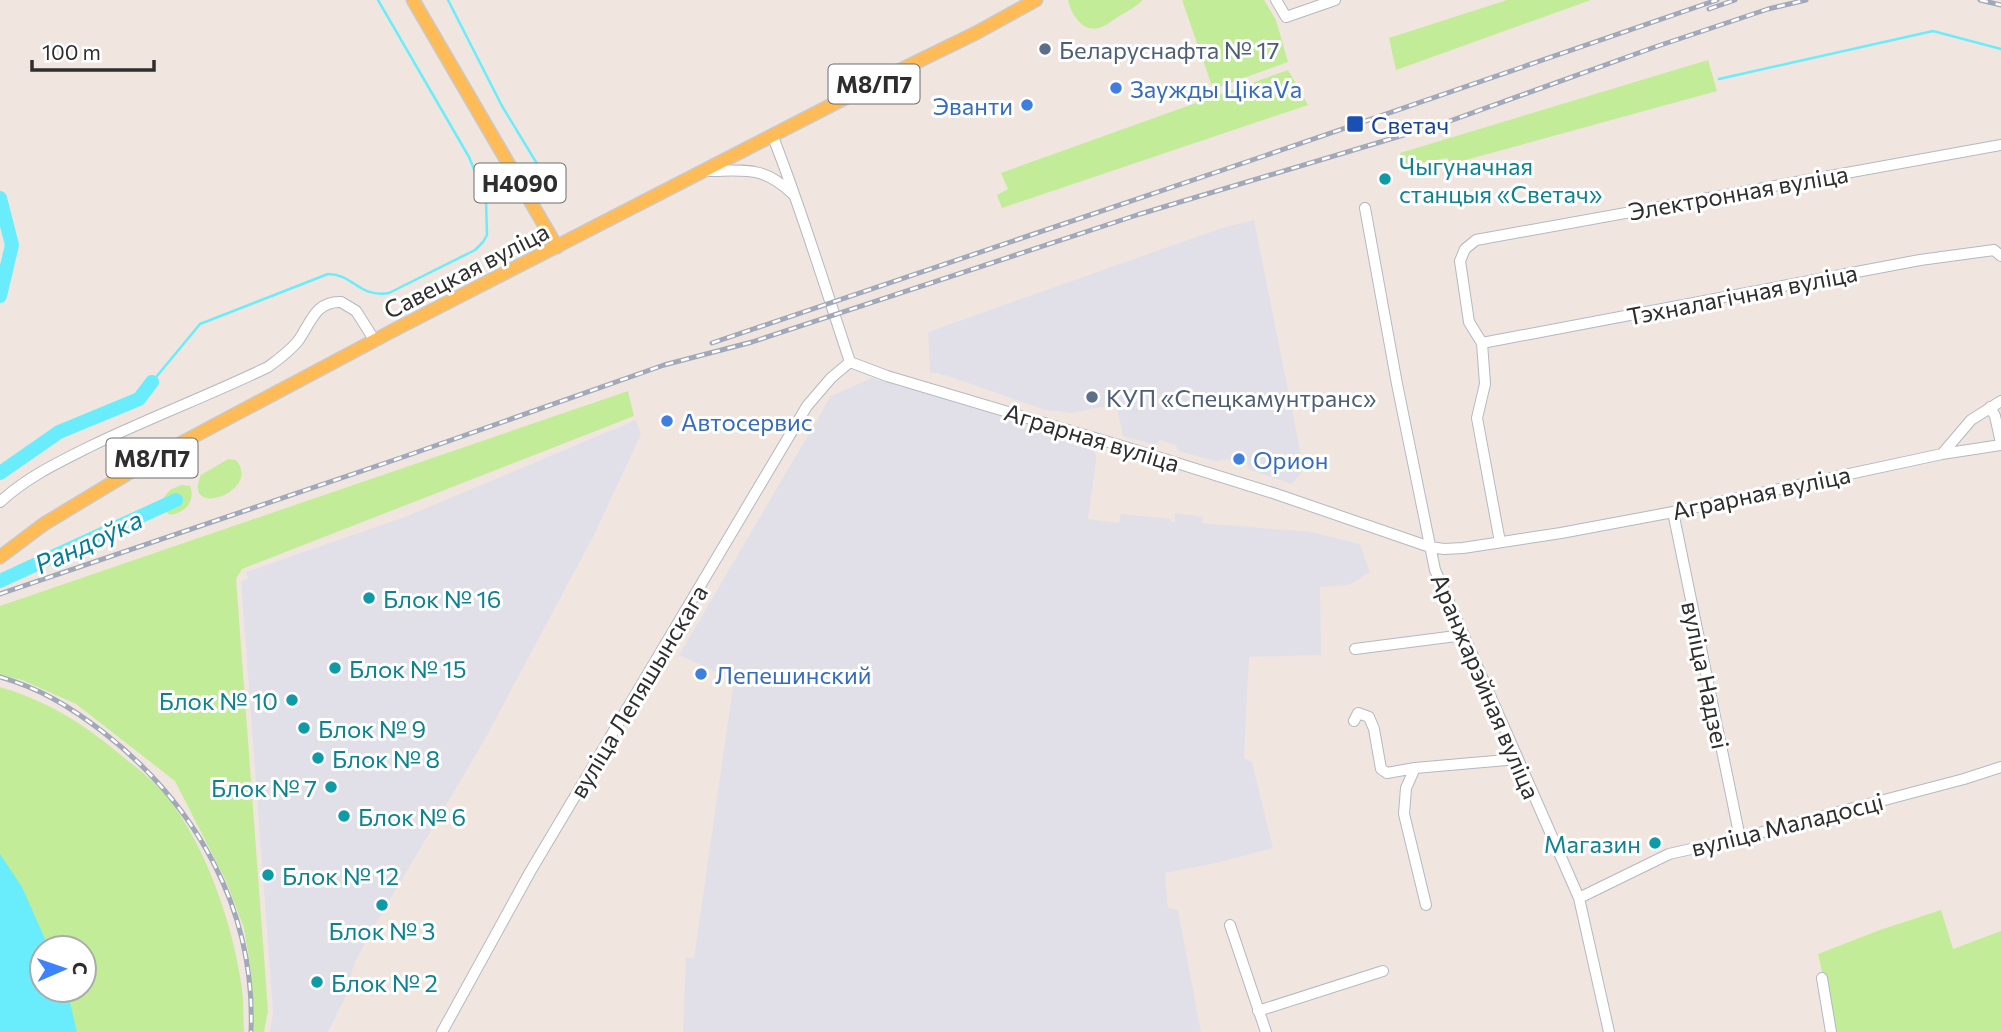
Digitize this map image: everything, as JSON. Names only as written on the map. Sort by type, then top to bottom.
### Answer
[{"type":"main road","name":"Н4090","points":[[412,0],[556,247]]},
{"type":"main road","name":"Савецкая вуліца","points":[[0,557],[44,524],[127,472],[276,391],[1036,0]]},
{"type":"street","points":[[1276,0],[1286,17],[1335,0]]},
{"type":"street","points":[[773,137],[797,197],[850,362]]},
{"type":"street","name":"Электронная вуліца","points":[[1482,343],[1469,322],[1460,261],[1465,249],[1476,240],[2001,145]]},
{"type":"street","points":[[706,171],[748,171],[765,174],[779,181],[797,197]]},
{"type":"street","name":"Аранжарэйная вуліца","points":[[1365,208],[1435,570],[1578,898],[1609,1032]]},
{"type":"street","name":"Тэхналагічная вуліца","points":[[1482,343],[1920,260],[1994,250],[2001,256]]},
{"type":"street","points":[[0,502],[25,482],[58,463],[114,435],[268,367],[285,355],[312,317],[326,304],[341,302],[356,311],[375,341]]},
{"type":"street","points":[[1482,343],[1485,384],[1477,418],[1500,542]]},
{"type":"street","name":"Аграрная вуліца","points":[[850,362],[887,376],[1276,494],[1430,547],[1463,548],[1561,533],[2001,444]]},
{"type":"street","name":"вуліца Лепяшынскага","points":[[442,1032],[530,872],[807,406],[831,378],[850,362]]},
{"type":"street","points":[[1942,454],[1971,420],[2001,401]]},
{"type":"street","points":[[1990,407],[1996,416],[2001,444]]},
{"type":"street","name":"вуліца Надзеі","points":[[1673,512],[1740,838]]},
{"type":"street","points":[[1355,649],[1464,635]]},
{"type":"street","points":[[1354,721],[1358,713],[1369,717],[1374,729],[1381,769],[1387,774],[1415,768],[1518,759]]},
{"type":"street","name":"вуліца Маладосці","points":[[1578,898],[1669,854],[1740,838],[2001,767]]},
{"type":"street","points":[[1415,768],[1406,788],[1404,814],[1426,905]]},
{"type":"street","points":[[1230,925],[1266,1032]]},
{"type":"street","points":[[1258,1010],[1383,971]]},
{"type":"street","points":[[1822,978],[1832,1032]]},
{"type":"shaded area","name":"КУП «Спецкамунтранс»","points":[[1254,220],[1304,470],[1292,484],[1250,470],[1245,455],[1233,455],[1233,463],[1230,459],[1215,461],[1178,451],[1176,445],[1160,440],[1155,445],[1123,436],[1116,404],[1072,413],[1045,410],[939,373],[930,373],[928,332],[1222,228]]},
{"type":"shaded area","points":[[872,378],[1090,442],[1096,462],[1088,519],[1119,523],[1121,514],[1171,519],[1171,522],[1175,522],[1175,513],[1202,517],[1202,523],[1312,532],[1360,544],[1370,572],[1349,585],[1320,587],[1321,655],[1249,657],[1244,758],[1252,762],[1273,848],[1165,873],[1168,908],[1178,910],[1201,1032],[683,1032],[686,957],[694,958],[734,680],[679,655],[831,396]]},
{"type":"shaded area","points":[[636,420],[641,434],[595,533],[484,741],[354,964],[347,993],[328,1032],[270,1032],[273,1012],[241,581],[248,579],[246,572],[405,517]]},
{"type":"green space","points":[[1068,0],[1143,0],[1107,24],[1093,29],[1078,21]]},
{"type":"green space","points":[[1182,0],[1264,0],[1276,20],[1288,62],[1213,89]]},
{"type":"green space","points":[[1507,0],[1591,0],[1396,70],[1389,38]]},
{"type":"green space","points":[[1708,60],[1717,91],[1451,164],[1447,158],[1404,166],[1400,153]]},
{"type":"green space","points":[[1288,70],[1308,105],[1002,208],[997,195],[1008,189],[1001,173]]},
{"type":"green space","points":[[628,391],[634,416],[242,569],[236,579],[268,1011],[264,1032],[254,1032],[251,972],[244,928],[226,881],[175,781],[76,704],[22,680],[0,675],[0,606]]},
{"type":"green space","points":[[228,459],[236,460],[241,472],[239,482],[232,491],[221,496],[202,496],[198,489],[201,475]]},
{"type":"green space","points":[[181,485],[190,486],[192,497],[185,509],[170,515],[163,509],[164,497],[170,490]]},
{"type":"green space","points":[[0,687],[37,700],[83,726],[147,776],[174,806],[187,825],[209,870],[226,918],[242,989],[244,1032],[0,1032]]},
{"type":"green space","points":[[1941,910],[1953,949],[2001,931],[2001,1032],[1836,1032],[1818,954]]},
{"type":"water","points":[[0,854],[22,887],[43,934],[28,934],[28,1004],[70,1004],[77,1032],[0,1032]]},
{"type":"waterway","points":[[152,382],[200,324],[328,274],[337,275],[370,292],[389,293],[475,250],[483,242],[487,235],[486,199],[469,157],[378,0]]},
{"type":"waterway","points":[[448,0],[502,106],[542,172]]},
{"type":"waterway","points":[[1719,79],[1933,31],[2001,49]]},
{"type":"waterway","name":"Рандоўка","points":[[0,198],[12,245],[0,296]]},
{"type":"waterway","name":"Рандоўка","points":[[0,473],[59,432],[139,399],[152,382]]},
{"type":"waterway","name":"Рандоўка","points":[[0,581],[176,500]]},
{"type":"railway","points":[[712,343],[1717,0]]},
{"type":"railway","points":[[1709,9],[1735,0]]},
{"type":"railway","points":[[0,594],[664,365],[752,342],[1140,214],[1447,122],[1655,47],[1768,9],[1806,0]]},
{"type":"railway","points":[[1980,0],[2001,5]]},
{"type":"railway","points":[[0,677],[54,699],[103,732],[137,761],[192,827],[214,864],[231,903],[243,944],[250,987],[251,1032]]},
{"type":"place","name":"Беларуснафта № 17","points":[[1045,49]]},
{"type":"place","name":"Заужды ЦікаVа","points":[[1116,88]]},
{"type":"place","name":"Эванти","points":[[1027,105]]},
{"type":"place","name":"Светач","points":[[1355,124]]},
{"type":"place","name":"Чыгуначная станцыя «Светач»","points":[[1385,179]]},
{"type":"place","name":"КУП «Спецкамунтранс»","points":[[1092,397]]},
{"type":"place","name":"Автосервис","points":[[667,421]]},
{"type":"place","name":"Орион","points":[[1239,459]]},
{"type":"place","name":"Блок № 16","points":[[369,598]]},
{"type":"place","name":"Блок № 15","points":[[335,668]]},
{"type":"place","name":"Лепешинский","points":[[701,674]]},
{"type":"place","name":"Блок № 10","points":[[292,700]]},
{"type":"place","name":"Блок № 9","points":[[304,728]]},
{"type":"place","name":"Блок № 8","points":[[318,758]]},
{"type":"place","name":"Блок № 7","points":[[331,787]]},
{"type":"place","name":"Блок № 6","points":[[344,816]]},
{"type":"place","name":"Магазин","points":[[1655,843]]},
{"type":"place","name":"Блок № 12","points":[[268,875]]},
{"type":"place","name":"Блок № 3","points":[[382,905]]},
{"type":"place","name":"Блок № 2","points":[[317,982]]}]
